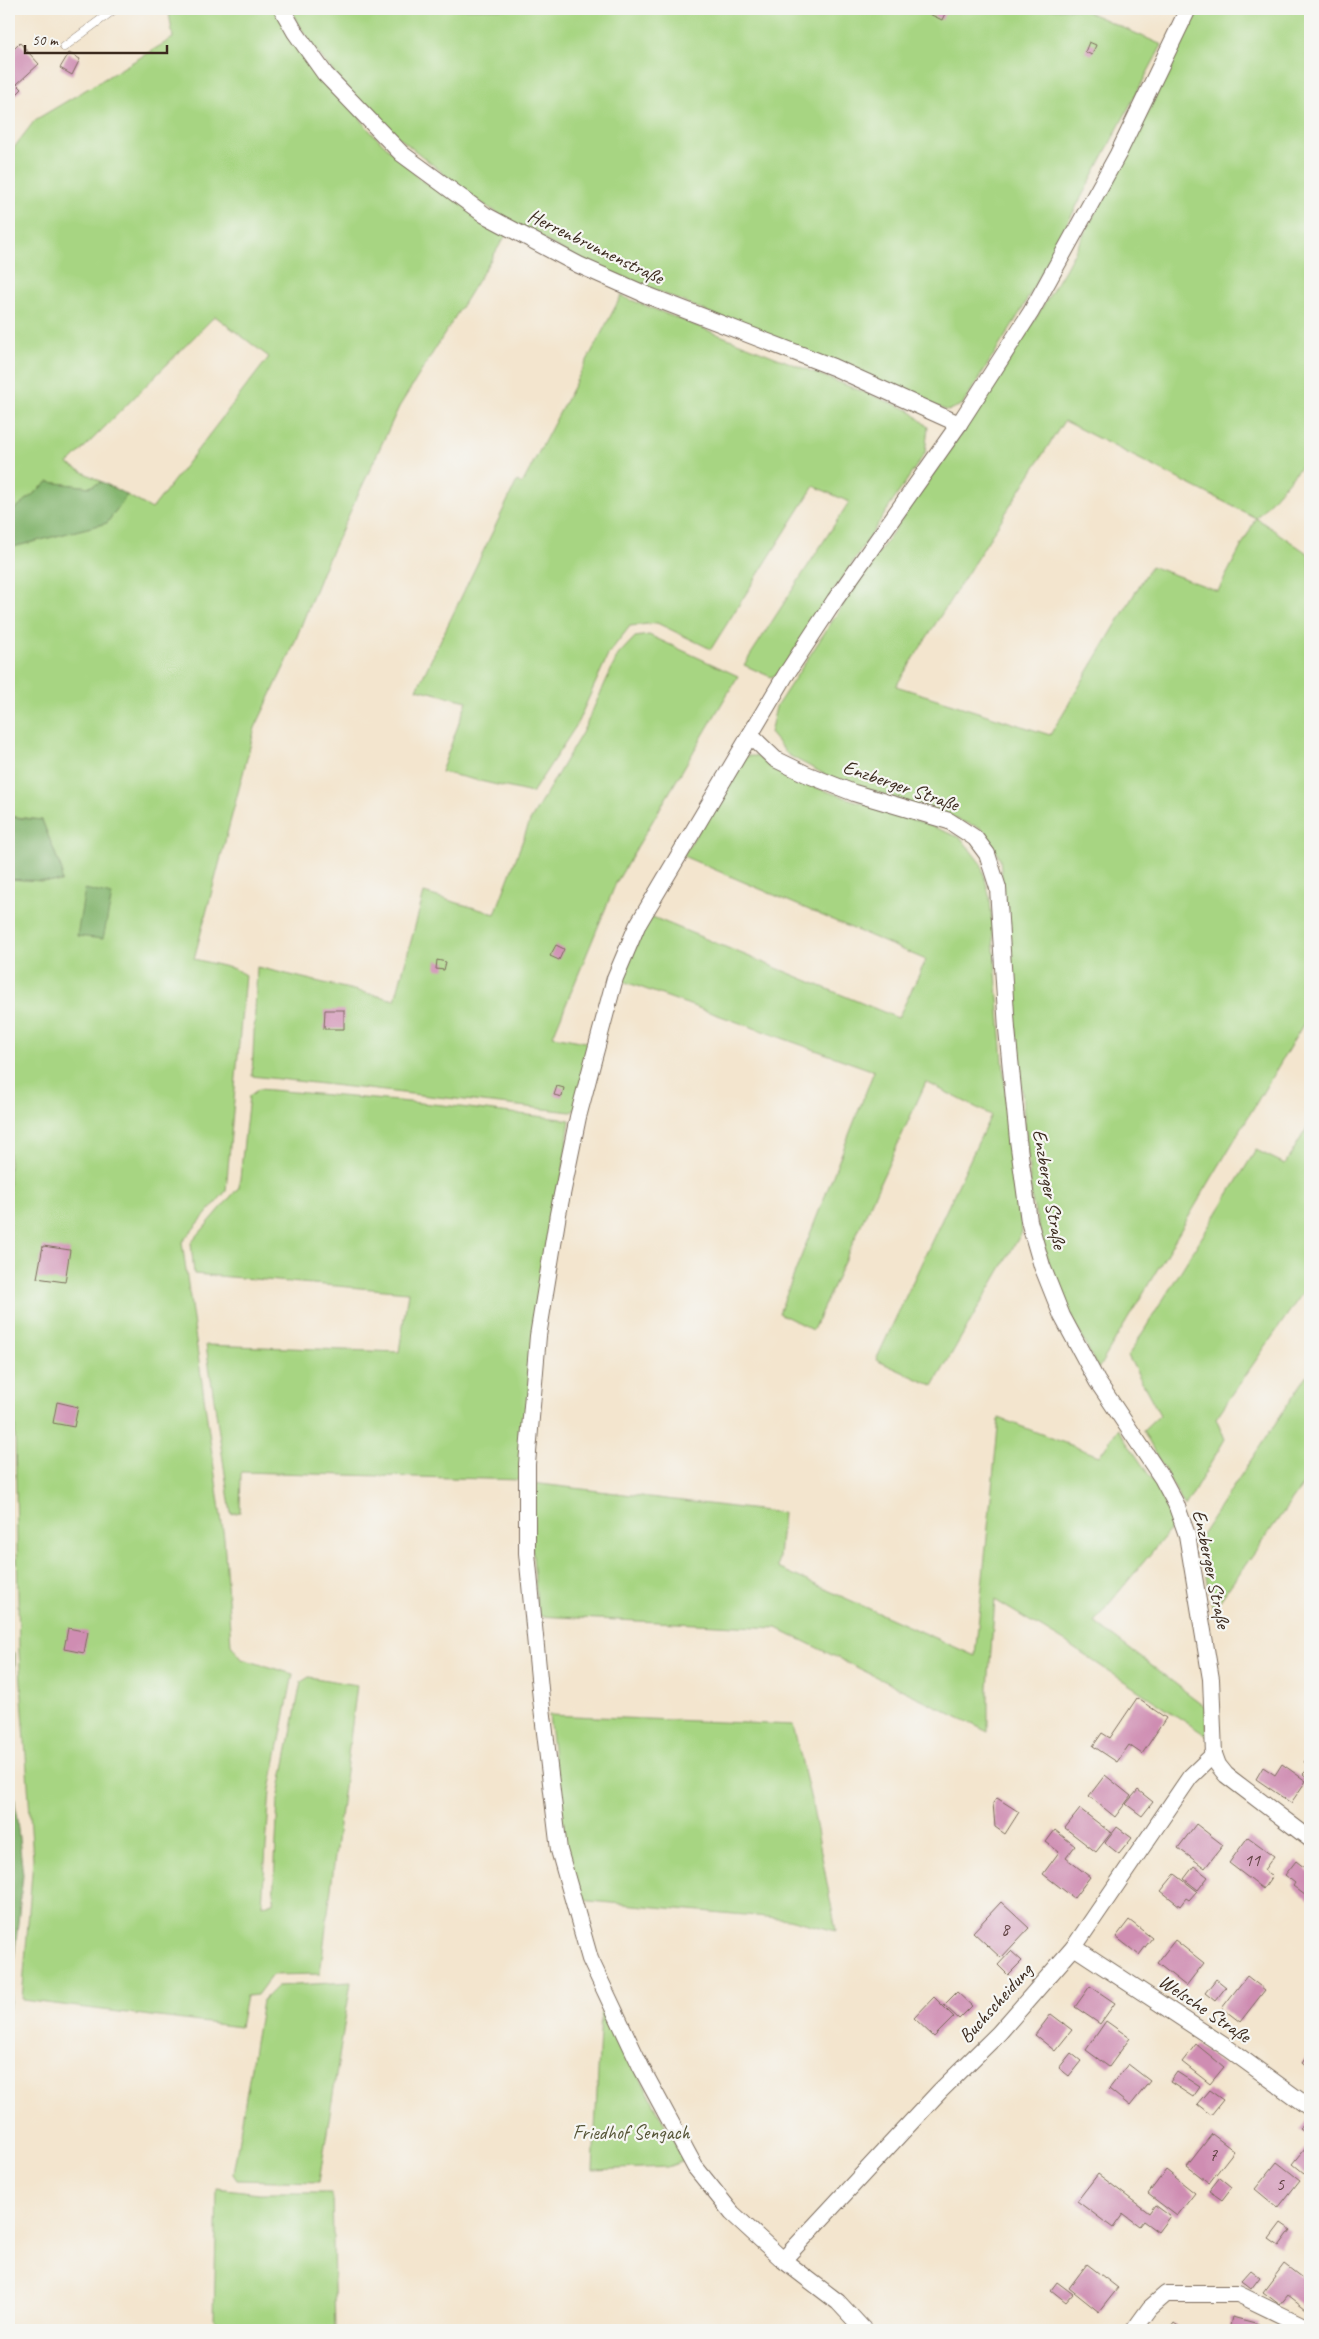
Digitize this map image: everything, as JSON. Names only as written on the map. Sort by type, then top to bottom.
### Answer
[{"type":"street","name":"Herrenbrunnenstraße","points":[[282,9],[294,32],[325,74],[402,154],[485,215],[579,265],[641,292],[833,367],[959,424]]},
{"type":"street","points":[[864,2330],[838,2302],[783,2260],[732,2213],[695,2167],[641,2066],[590,1959],[559,1850],[541,1699],[527,1553],[527,1464],[538,1336],[558,1214],[598,1037],[615,978],[637,926],[785,676],[835,600],[959,424],[1016,336],[1077,230],[1144,102],[1188,9]]},
{"type":"street","name":"Enzberger Straße","points":[[750,735],[775,759],[806,774],[854,793],[949,821],[975,838],[987,854],[998,888],[1014,1103],[1029,1221],[1042,1266],[1062,1316],[1097,1381],[1162,1478],[1176,1504],[1187,1535],[1211,1679],[1214,1754],[1218,1765],[1226,1775],[1310,1839]]},
{"type":"street","name":"Buchscheidung","points":[[783,2260],[934,2098],[999,2033],[1074,1946],[1190,1777],[1214,1754]]},
{"type":"street","name":"Welsche Straße","points":[[1074,1946],[1229,2049],[1310,2108]]},
{"type":"street","points":[[1134,2330],[1150,2308],[1166,2294],[1238,2294],[1310,2329]]},
{"type":"lane","points":[[64,47],[115,9]]},
{"type":"green space","points":[[180,9],[277,9],[370,131],[420,179],[508,232],[399,407],[324,568],[288,659],[255,728],[194,959],[235,969],[245,975],[226,1191],[182,1242],[224,1538],[231,1645],[242,1659],[293,1674],[270,1790],[262,1905],[273,1903],[278,1800],[301,1682],[309,1677],[357,1685],[320,1974],[272,1975],[257,1995],[246,1996],[240,2027],[22,2000],[33,1859],[19,1652],[14,1374],[9,1327],[9,879],[61,882],[62,871],[42,820],[9,816],[9,548],[107,523],[127,495],[152,509],[269,357],[215,316],[68,464],[102,482],[90,487],[48,482],[9,514],[9,154],[35,120],[173,38],[169,13]]},
{"type":"green space","points":[[290,9],[1081,9],[1162,45],[1021,311],[963,404],[948,411],[577,258],[487,207],[464,191],[412,148],[353,94],[319,54]]},
{"type":"green space","points":[[1197,9],[1310,9],[1310,456],[1256,518],[1310,555],[1310,1013],[1098,1369],[1053,1280],[1032,1201],[1000,858],[981,828],[824,774],[788,755],[770,733],[776,707],[846,600],[994,386],[1065,270],[1143,123]],"holes":[[[1064,421],[1256,518],[1218,591],[1151,566],[1050,735],[896,686]]]},
{"type":"green space","points":[[621,296],[909,410],[928,427],[925,453],[779,673],[771,677],[744,665],[849,502],[814,486],[711,649],[657,623],[630,626],[609,653],[576,726],[532,793],[441,772],[467,701],[417,689],[517,481],[522,484]]},
{"type":"green space","points":[[48,482],[89,487],[102,482],[127,495],[107,523],[9,548],[9,514]]},
{"type":"green space","points":[[649,635],[738,676],[616,883],[553,1036],[591,1043],[576,1109],[571,1112],[252,1076],[257,967],[395,1000],[424,893],[495,914],[530,821],[583,731],[618,655],[635,637]]},
{"type":"green space","points":[[744,756],[756,756],[787,778],[931,826],[961,838],[981,864],[990,898],[1009,1136],[1022,1232],[933,1386],[876,1360],[991,1115],[926,1082],[813,1330],[779,1313],[874,1071],[620,980],[650,916],[898,1018],[926,960],[683,856]]},
{"type":"green space","points":[[9,817],[42,820],[62,871],[61,882],[9,879]]},
{"type":"green space","points":[[85,889],[112,895],[103,939],[77,936]]},
{"type":"green space","points":[[259,1089],[443,1105],[570,1120],[521,1480],[241,1472],[240,1512],[231,1514],[206,1345],[399,1352],[408,1292],[194,1274],[191,1243],[239,1187],[249,1096]]},
{"type":"green space","points":[[1310,1123],[1310,1282],[1216,1418],[1225,1439],[1185,1507],[1143,1431],[1160,1415],[1128,1356],[1256,1150],[1285,1164]]},
{"type":"green space","points":[[1310,1371],[1310,1475],[1213,1610],[1198,1540]]},
{"type":"green space","points":[[999,1418],[1099,1456],[1118,1429],[1155,1484],[1175,1524],[1094,1622],[1206,1707],[1207,1736],[1066,1643],[995,1600],[988,1687],[988,1732],[777,1628],[538,1616],[532,1546],[532,1483],[783,1513],[778,1568],[975,1656]]},
{"type":"green space","points":[[9,1652],[15,1653],[13,1783],[23,1875],[9,2009]]},
{"type":"green space","points":[[549,1715],[793,1725],[812,1804],[836,1931],[789,1919],[579,1900],[564,1844]]},
{"type":"green space","points":[[351,1982],[319,2182],[237,2180],[233,2174],[262,2001],[277,1986]]},
{"type":"green space","name":"Friedhof Sengach","points":[[601,2012],[606,2012],[684,2161],[667,2167],[593,2170]]},
{"type":"green space","points":[[217,2188],[259,2193],[332,2193],[335,2330],[226,2330],[214,2320]]},
{"type":"building","points":[[924,9],[947,9],[942,20],[923,11]]},
{"type":"building","points":[[1089,42],[1096,45],[1092,55],[1085,52]]},
{"type":"building","points":[[20,43],[39,64],[17,84],[22,89],[9,102],[9,54]]},
{"type":"building","points":[[69,53],[80,59],[72,75],[60,68]]},
{"type":"building","points":[[556,945],[564,949],[559,960],[550,956]]},
{"type":"building","points":[[437,960],[446,962],[444,970],[436,969]]},
{"type":"building","points":[[325,1010],[344,1010],[344,1029],[324,1029]]},
{"type":"building","points":[[557,1086],[564,1088],[562,1097],[554,1095]]},
{"type":"building","points":[[43,1246],[70,1250],[65,1282],[37,1278]]},
{"type":"building","points":[[57,1402],[78,1407],[74,1427],[53,1423]]},
{"type":"building","points":[[68,1628],[88,1632],[84,1653],[64,1649]]},
{"type":"building","points":[[1137,1698],[1166,1718],[1142,1754],[1129,1745],[1117,1762],[1093,1746],[1102,1733],[1110,1738]]},
{"type":"building","points":[[1310,1755],[1310,1767],[1304,1762]]},
{"type":"building","points":[[1282,1764],[1306,1781],[1291,1803],[1256,1779],[1263,1767],[1275,1775]]},
{"type":"building","points":[[1310,1767],[1310,1780],[1303,1774]]},
{"type":"building","points":[[1105,1775],[1131,1796],[1115,1817],[1089,1796]]},
{"type":"building","points":[[1138,1790],[1153,1802],[1142,1816],[1126,1804]]},
{"type":"building","points":[[997,1798],[1019,1812],[1005,1834],[995,1827],[993,1803]]},
{"type":"building","points":[[1080,1809],[1111,1833],[1096,1852],[1065,1828]]},
{"type":"building","points":[[1196,1824],[1223,1845],[1205,1868],[1178,1848]]},
{"type":"building","points":[[1117,1827],[1132,1838],[1119,1854],[1105,1843]]},
{"type":"building","points":[[1055,1830],[1075,1846],[1066,1858],[1090,1877],[1074,1898],[1043,1874],[1059,1852],[1046,1842]]},
{"type":"building","points":[[1248,1837],[1274,1856],[1264,1870],[1272,1876],[1263,1889],[1229,1863]]},
{"type":"building","points":[[1296,1861],[1310,1872],[1310,1899],[1293,1886],[1295,1883],[1285,1875]]},
{"type":"building","points":[[1194,1866],[1208,1877],[1198,1890],[1184,1879]]},
{"type":"building","points":[[1175,1874],[1197,1891],[1189,1900],[1186,1898],[1180,1906],[1161,1891]]},
{"type":"building","points":[[1001,1902],[1029,1928],[1001,1958],[973,1932]]},
{"type":"building","points":[[1129,1920],[1152,1938],[1139,1955],[1116,1937]]},
{"type":"building","points":[[1175,1940],[1204,1963],[1186,1986],[1157,1963]]},
{"type":"building","points":[[1011,1951],[1022,1961],[1008,1975],[998,1965]]},
{"type":"building","points":[[1247,1976],[1265,1990],[1240,2022],[1222,2008]]},
{"type":"building","points":[[1216,1979],[1226,1987],[1215,2001],[1205,1993]]},
{"type":"building","points":[[1090,1986],[1115,2003],[1100,2024],[1075,2007]]},
{"type":"building","points":[[957,1992],[972,2006],[959,2019],[944,2005]]},
{"type":"building","points":[[934,1997],[954,2017],[934,2037],[914,2018]]},
{"type":"building","points":[[1051,2014],[1072,2030],[1055,2051],[1035,2035]]},
{"type":"building","points":[[1106,2021],[1130,2038],[1109,2067],[1086,2050]]},
{"type":"building","points":[[1196,2044],[1224,2067],[1210,2084],[1182,2062]]},
{"type":"building","points":[[1310,2052],[1310,2070],[1302,2063]]},
{"type":"building","points":[[1071,2053],[1081,2061],[1069,2076],[1059,2068]]},
{"type":"building","points":[[1128,2064],[1150,2081],[1130,2106],[1109,2089]]},
{"type":"building","points":[[1177,2072],[1200,2087],[1193,2097],[1170,2082]]},
{"type":"building","points":[[1209,2090],[1223,2100],[1211,2115],[1197,2104]]},
{"type":"building","points":[[1308,2119],[1310,2120],[1310,2136],[1300,2129]]},
{"type":"building","points":[[1212,2134],[1234,2151],[1209,2183],[1187,2166]]},
{"type":"building","points":[[1310,2143],[1310,2178],[1293,2164]]},
{"type":"building","points":[[1277,2162],[1300,2180],[1278,2208],[1255,2189]]},
{"type":"building","points":[[1166,2170],[1195,2193],[1177,2216],[1148,2194]]},
{"type":"building","points":[[1098,2174],[1149,2213],[1155,2205],[1170,2216],[1158,2232],[1143,2221],[1139,2226],[1123,2214],[1113,2228],[1077,2201]]},
{"type":"building","points":[[1220,2177],[1232,2187],[1222,2200],[1209,2191]]},
{"type":"building","points":[[1281,2223],[1291,2230],[1279,2246],[1269,2239]]},
{"type":"building","points":[[1087,2264],[1118,2288],[1099,2312],[1069,2288]]},
{"type":"building","points":[[1284,2264],[1310,2284],[1310,2312],[1288,2295],[1280,2305],[1263,2292]]},
{"type":"building","points":[[1251,2270],[1260,2277],[1251,2289],[1241,2281]]},
{"type":"building","points":[[1057,2282],[1073,2294],[1066,2302],[1051,2290]]},
{"type":"building","points":[[1232,2317],[1259,2324],[1257,2330],[1229,2330]]},
{"type":"building","points":[[1174,2323],[1184,2330],[1169,2330]]}]
